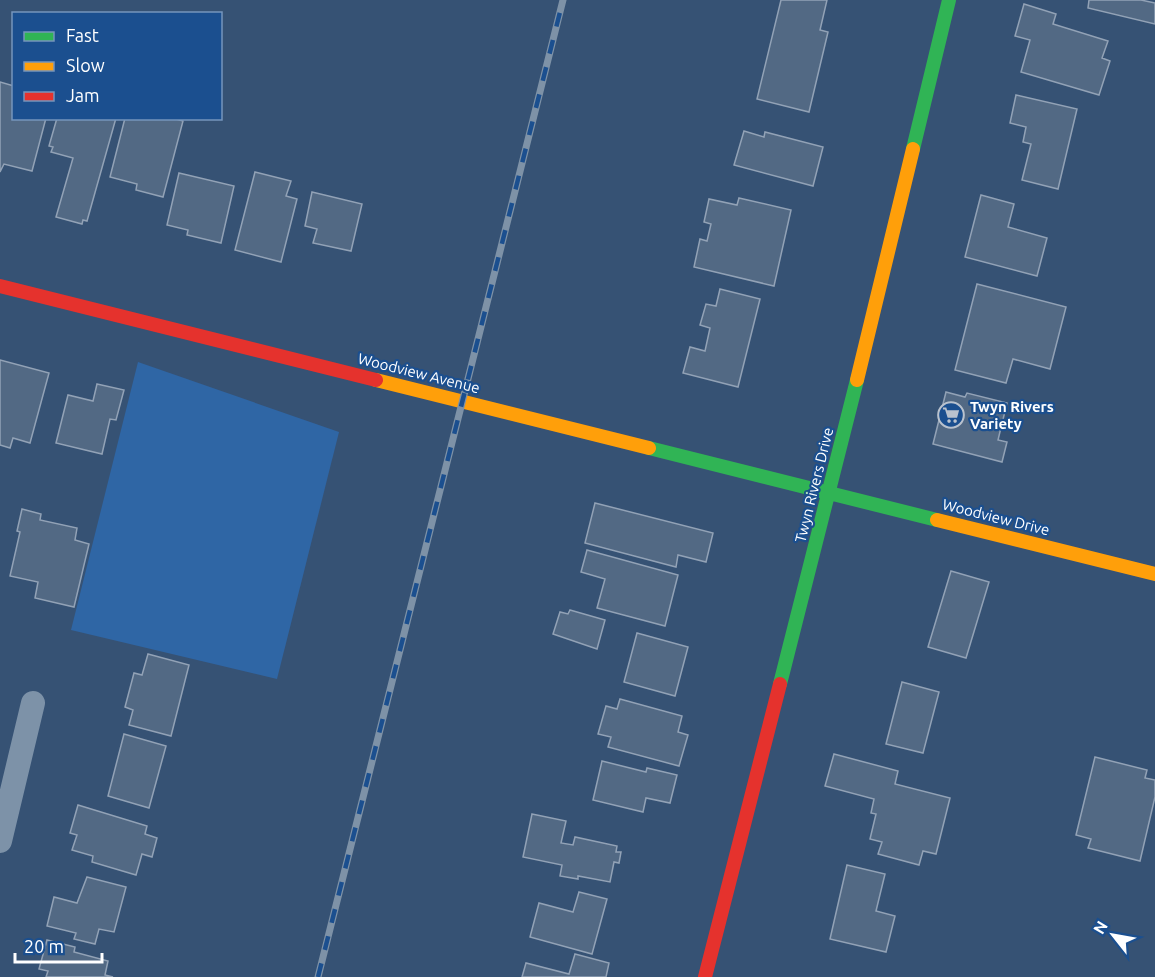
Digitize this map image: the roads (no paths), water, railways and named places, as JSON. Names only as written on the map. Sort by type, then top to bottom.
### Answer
[{"type":"street","name":"Twyn Rivers Drive","points":[[705,977],[830,491],[949,0]]},
{"type":"street","name":"Woodview Avenue","points":[[0,286],[830,491]]},
{"type":"street","name":"Woodview Drive","points":[[830,491],[1155,574]]},
{"type":"street","points":[[0,841],[33,703]]},
{"type":"railway","points":[[318,977],[563,0]]},
{"type":"place","name":"Twyn Rivers Variety","points":[[951,415]]}]
